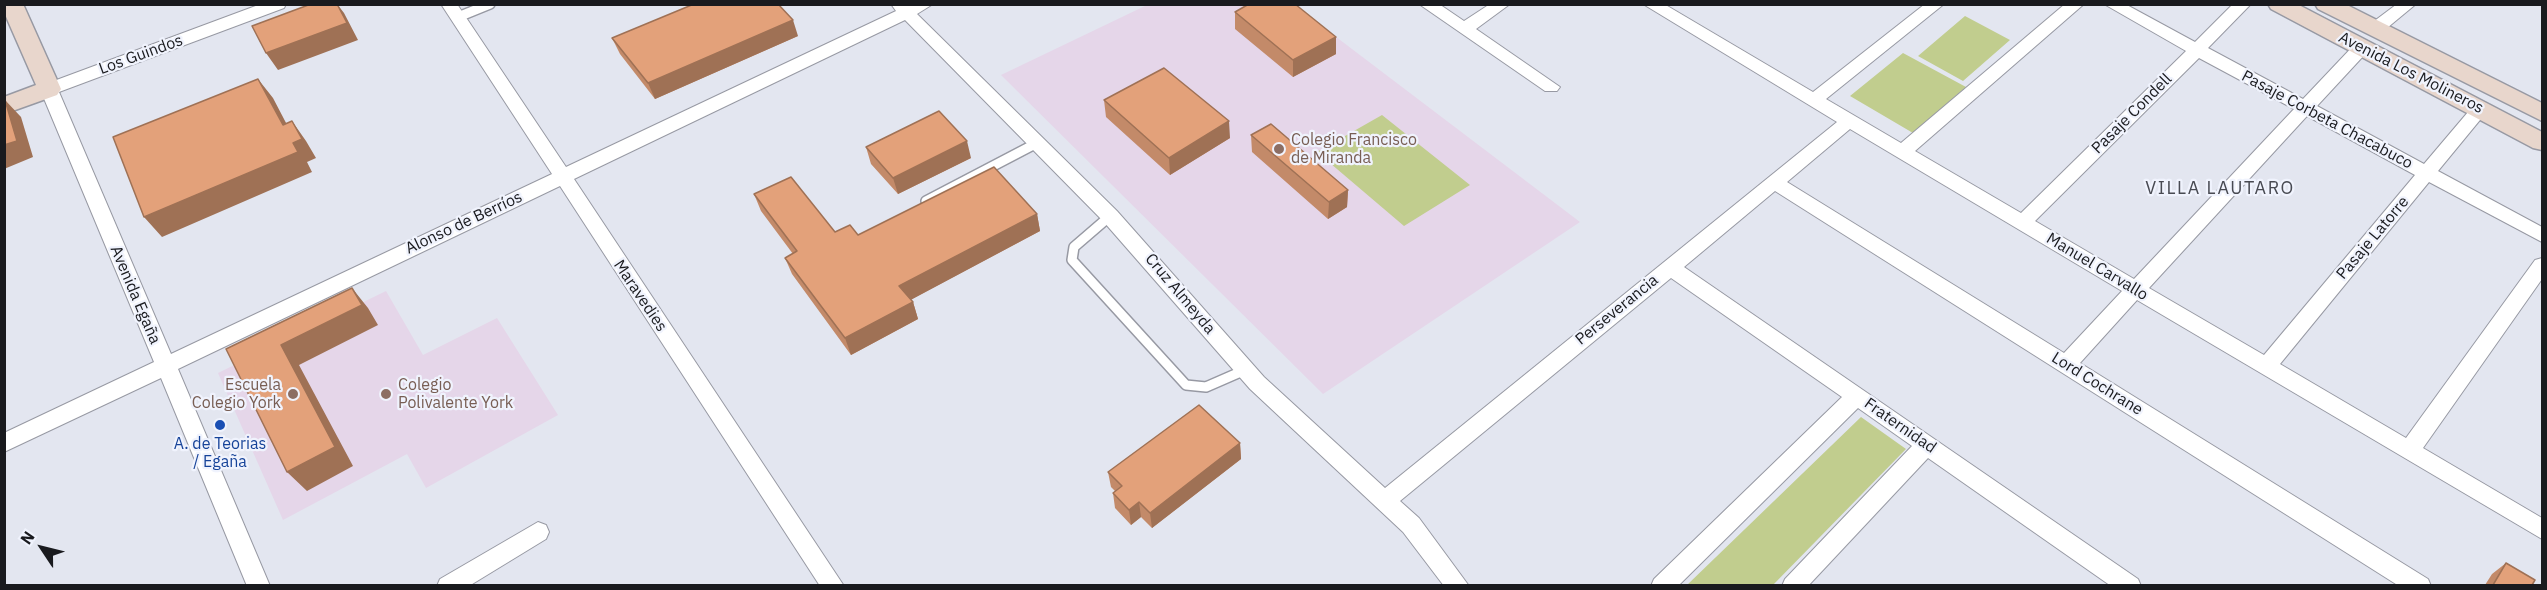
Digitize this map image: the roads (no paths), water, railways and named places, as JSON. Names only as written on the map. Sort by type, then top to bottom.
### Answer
[{"type":"street","name":"Avenida Egaña","points":[[12,4],[164,365],[260,585]]},
{"type":"street","name":"Los Guindos","points":[[4,105],[278,4]]},
{"type":"street","name":"Alonso de Berríos","points":[[4,443],[561,177],[903,9],[925,4]]},
{"type":"street","points":[[1427,4],[1551,87]]},
{"type":"street","points":[[1464,29],[1502,4]]},
{"type":"street","name":"Manuel Carvallo","points":[[1651,4],[2542,529]]},
{"type":"street","points":[[1814,100],[1936,4]]},
{"type":"street","points":[[1902,152],[2076,4]]},
{"type":"street","name":"Pasaje Corbeta Chacabuco","points":[[2112,4],[2542,235]]},
{"type":"street","name":"Pasaje Condell","points":[[2022,223],[2243,4]]},
{"type":"street","name":"Avenida Los Molineros","points":[[2279,4],[2368,38],[2542,113]]},
{"type":"street","name":"Avenida Los Molineros","points":[[2326,4],[2368,38],[2480,109],[2542,141]]},
{"type":"street","points":[[2066,364],[2368,38],[2408,4]]},
{"type":"street","name":"Cruz Almeyda","points":[[903,9],[1110,216],[1170,280],[1245,370],[1386,500],[1431,548],[1458,585]]},
{"type":"street","name":"Maravedies","points":[[453,11],[832,585]]},
{"type":"street","name":"Pasaje Latorre","points":[[2266,367],[2480,109]]},
{"type":"street","name":"Perseverancia","points":[[1386,500],[1849,121]]},
{"type":"street","name":"Lord Cochrane","points":[[1774,182],[2420,585]]},
{"type":"street","points":[[2409,451],[2542,264]]},
{"type":"street","name":"Fraternidad","points":[[1670,267],[2130,585]]},
{"type":"street","points":[[1662,585],[1857,396]]},
{"type":"street","points":[[1793,585],[1927,445]]},
{"type":"street","points":[[448,585],[538,532]]},
{"type":"lane","points":[[453,11],[490,4]]},
{"type":"lane","points":[[918,205],[1037,142]]},
{"type":"lane","points":[[1110,216],[1074,247],[1072,260],[1186,385],[1206,387],[1245,370]]},
{"type":"place","name":"Colegio Francisco de Miranda","points":[[1279,149]]},
{"type":"place","name":"Escuela Colegio York","points":[[293,394]]},
{"type":"place","name":"Colegio Polivalente York","points":[[386,394]]},
{"type":"place","name":"A. de Teorias / Egaña","points":[[220,425]]},
{"type":"district","name":"VILLA LAUTARO","points":[[2220,189]]}]
